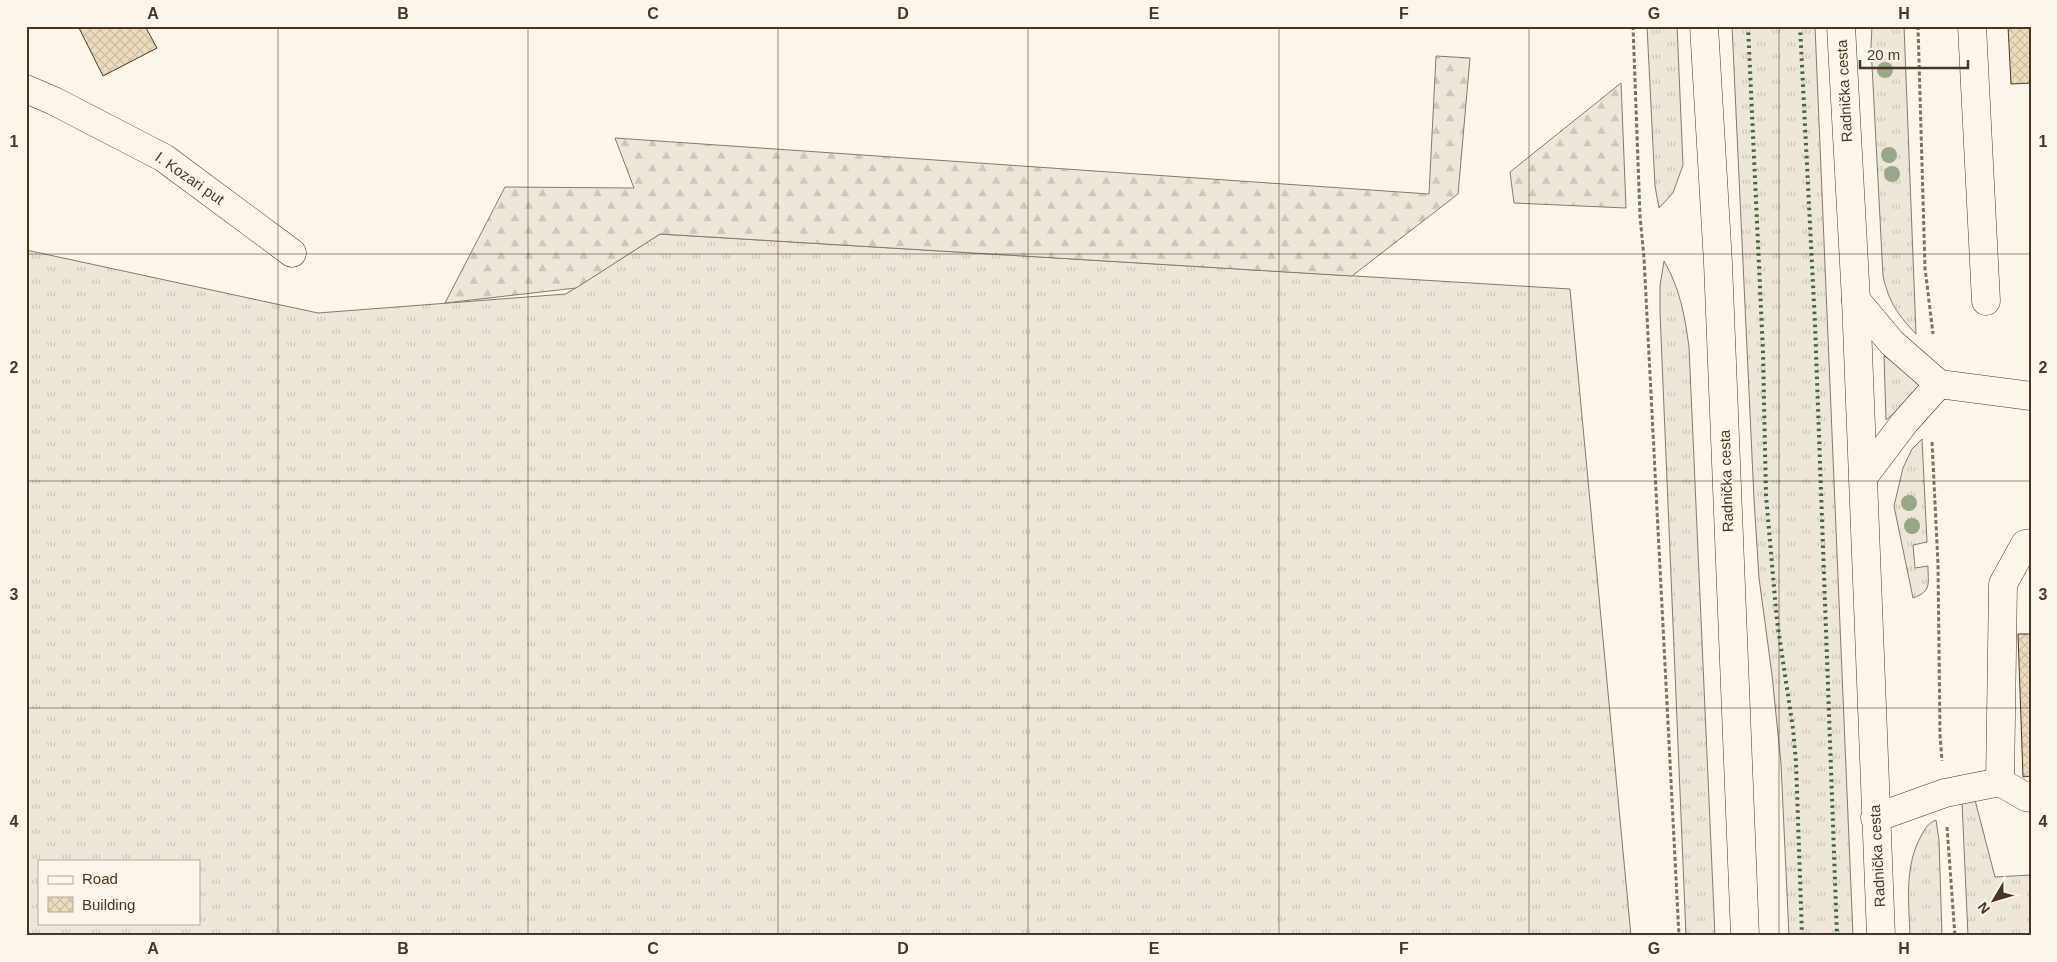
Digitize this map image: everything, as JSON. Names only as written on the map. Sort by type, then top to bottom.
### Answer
[{"type":"main road","name":"Radnička cesta","points":[[1704,26],[1718,263],[1745,936]]},
{"type":"main road","name":"Radnička cesta","points":[[1841,26],[1864,476],[1880,936]]},
{"type":"main road","points":[[1972,26],[1986,301]]},
{"type":"main road","name":"I. Kozari put","points":[[26,90],[54,101],[164,158],[292,253]]},
{"type":"main road","points":[[1856,300],[1892,344],[1939,384],[2031,396]]},
{"type":"main road","points":[[1864,476],[1905,422],[1939,384]]},
{"type":"main road","points":[[2000,782],[2003,584],[2025,544],[2031,543]]},
{"type":"main road","points":[[1875,818],[1945,793],[2000,782],[2031,798]]},
{"type":"path","points":[[1633,26],[1640,216],[1644,258],[1679,936]]},
{"type":"path","points":[[1918,26],[1925,268],[1933,338]]},
{"type":"path","points":[[1933,434],[1938,564],[1940,735],[1943,768]]},
{"type":"path","points":[[1947,820],[1955,936]]},
{"type":"green space","points":[[1647,26],[1677,26],[1683,165],[1673,193],[1659,208],[1655,186]]},
{"type":"green space","points":[[1732,26],[1815,26],[1853,936],[1789,936],[1781,764],[1772,675],[1759,578],[1754,499]]},
{"type":"green space","points":[[1872,26],[1904,26],[1916,334],[1895,307],[1883,276],[1871,46]]},
{"type":"green space","points":[[1436,56],[1470,58],[1458,194],[1352,276],[660,234],[576,288],[445,303],[505,187],[634,188],[615,138],[1429,194]]},
{"type":"green space","points":[[1621,83],[1626,208],[1514,203],[1510,172]]},
{"type":"green space","points":[[660,234],[1570,289],[1631,936],[26,936],[26,250],[318,313],[566,294]]},
{"type":"green space","points":[[1664,261],[1670,271],[1681,303],[1689,347],[1715,936],[1686,936],[1660,312],[1660,286]]},
{"type":"green space","points":[[1884,356],[1919,379],[1920,390],[1886,420]]},
{"type":"green space","points":[[1922,439],[1927,542],[1913,545],[1915,568],[1928,566],[1928,586],[1923,593],[1913,598],[1894,506],[1903,468],[1912,449]]},
{"type":"green space","points":[[1975,800],[1995,877],[2031,875],[2031,936],[1968,936],[1962,802]]},
{"type":"green space","points":[[1936,820],[1939,840],[1942,936],[1910,936],[1909,885],[1912,860],[1924,831]]},
{"type":"building","points":[[78,26],[145,26],[157,48],[103,76]]},
{"type":"building","points":[[2008,26],[2031,26],[2031,83],[2011,84]]},
{"type":"building","points":[[2018,634],[2031,634],[2031,776],[2023,777]]},
{"type":"hedge","points":[[1748,26],[1763,353],[1766,496],[1777,621],[1796,762],[1802,936]]},
{"type":"hedge","points":[[1800,26],[1815,324],[1837,936]]}]
